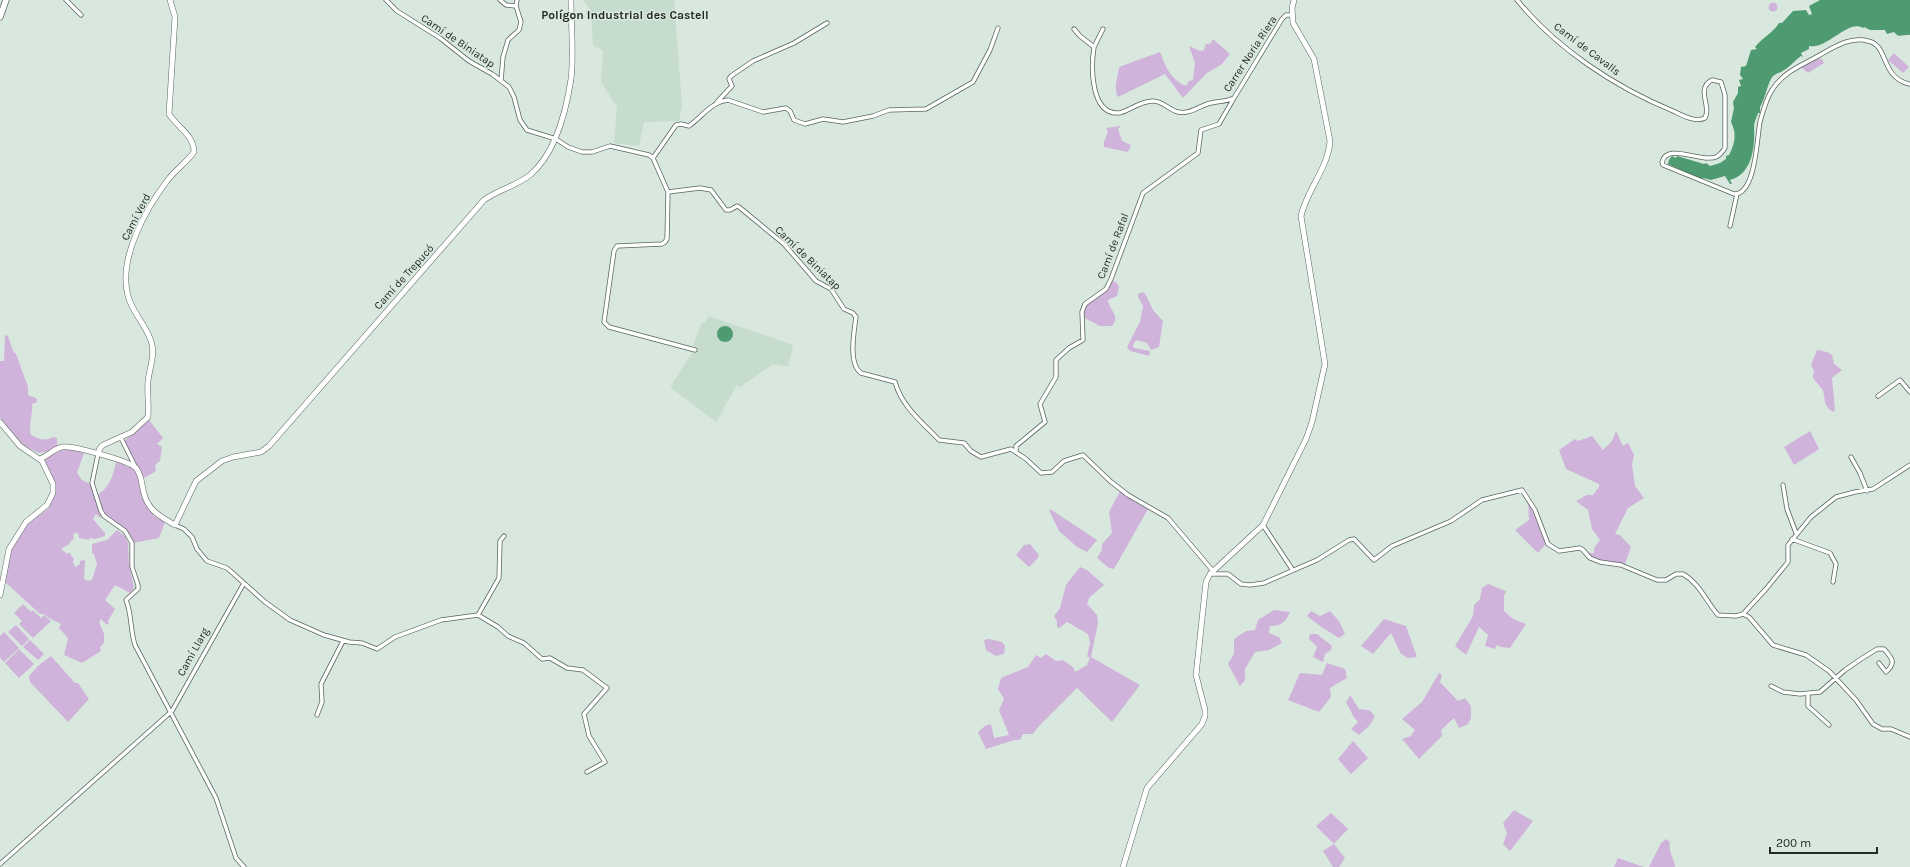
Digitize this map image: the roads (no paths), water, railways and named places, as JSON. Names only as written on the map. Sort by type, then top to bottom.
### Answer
[{"type":"main road","points":[[0,17],[6,0]]},
{"type":"street","points":[[66,0],[81,15]]},
{"type":"street","name":"Camí Verd","points":[[98,454],[103,445],[121,438],[142,424],[148,417],[148,382],[153,358],[153,347],[149,336],[128,296],[126,282],[127,264],[132,244],[144,218],[166,182],[194,152],[194,146],[187,134],[173,121],[170,114],[175,17],[170,0]]},
{"type":"street","name":"Camí de Biniatap","points":[[386,0],[397,12],[440,38],[468,61],[509,87],[523,126],[527,130],[556,139],[568,147],[582,152],[592,152],[610,146],[649,155],[653,158]]},
{"type":"street","points":[[500,0],[506,5],[516,6]]},
{"type":"street","points":[[501,81],[503,57],[508,40],[519,30],[521,22],[516,6],[517,0]]},
{"type":"street","name":"Camí de Trepucó","points":[[175,525],[196,481],[222,461],[233,457],[261,452],[269,446],[484,200],[497,191],[520,181],[531,174],[550,151],[556,139],[571,79],[571,0]]},
{"type":"street","points":[[1123,867],[1147,788],[1202,724],[1205,716],[1196,675],[1204,588],[1211,573],[1263,525],[1306,439],[1312,422],[1325,364],[1301,216],[1303,206],[1329,154],[1330,141],[1314,59],[1296,32],[1291,15],[1294,0]]},
{"type":"street","name":"Camí de Cavalls","points":[[1517,0],[1548,32],[1598,72],[1653,104],[1693,119],[1702,120],[1705,118],[1707,112],[1704,97],[1706,86],[1712,80],[1721,82],[1725,95],[1725,148],[1716,157],[1705,159],[1672,152],[1666,155],[1662,162],[1663,165],[1686,176],[1737,194]]},
{"type":"street","name":"Carrer Noria Riera","points":[[1103,29],[1094,47],[1092,57],[1097,101],[1101,107],[1120,113],[1138,104],[1153,101],[1160,102],[1179,112],[1188,112],[1209,103],[1228,101],[1234,98],[1282,19],[1286,15],[1291,15]]},
{"type":"street","points":[[695,350],[609,327],[604,322],[614,251],[620,245],[665,242],[668,192],[653,158],[676,125],[680,124],[689,126],[717,102],[732,86],[729,79],[731,76],[753,61],[794,43],[827,23]]},
{"type":"street","points":[[717,102],[728,100],[762,112],[786,108],[790,111],[794,120],[805,124],[823,119],[843,122],[873,116],[889,110],[926,109],[973,82],[990,50],[998,28]]},
{"type":"street","points":[[1074,29],[1094,47]]},
{"type":"street","points":[[1730,226],[1737,194],[1745,186],[1756,158],[1760,123],[1767,100],[1778,82],[1792,70],[1840,44],[1869,41],[1876,44],[1893,76],[1899,82],[1909,84]]},
{"type":"street","name":"Camí de Rafal","points":[[1016,451],[1016,446],[1045,422],[1040,404],[1056,377],[1056,360],[1082,340],[1082,312],[1085,304],[1106,289],[1143,193],[1198,153],[1201,130],[1219,124],[1234,98]]},
{"type":"street","name":"Camí de Biniatap","points":[[668,192],[700,188],[711,190],[726,210],[730,210],[737,206],[739,207],[784,244],[816,282],[831,289],[844,309],[853,313],[856,317],[852,339],[854,366],[857,370],[861,373],[895,382],[899,395],[904,404],[939,440],[964,442],[971,451],[981,457],[1011,449],[1016,451]]},
{"type":"street","points":[[1878,396],[1900,380],[1910,392]]},
{"type":"street","points":[[0,422],[20,446],[40,459],[53,484],[53,493],[47,505],[26,522],[9,549],[0,595]]},
{"type":"street","points":[[121,438],[143,480],[145,496],[154,512],[184,530],[192,537],[197,549],[207,561],[227,568],[290,620],[307,629],[343,641],[362,643],[376,649],[395,637],[441,620],[478,615],[498,627],[508,636],[524,643],[542,659],[550,658],[567,668],[583,670],[607,688],[584,714],[589,736],[605,762],[587,772]]},
{"type":"street","points":[[40,459],[62,447],[72,447],[135,466]]},
{"type":"street","points":[[1016,451],[1041,473],[1046,474],[1052,472],[1064,461],[1082,454],[1110,481],[1128,495],[1168,518],[1211,573]]},
{"type":"street","points":[[98,454],[92,483],[100,503],[101,511],[104,516],[125,531],[132,543],[132,567],[138,589],[126,600],[129,608],[131,631],[135,645],[172,711],[216,798],[236,858],[244,867]]},
{"type":"street","points":[[1851,457],[1860,473],[1867,491]]},
{"type":"street","points":[[1211,573],[1224,573],[1232,577],[1240,584],[1250,585],[1264,583],[1292,569],[1317,560],[1349,540],[1354,539],[1374,560],[1392,546],[1451,521],[1482,500],[1522,490],[1535,510],[1548,544],[1559,551],[1580,548],[1590,558],[1600,562],[1621,565],[1657,580],[1666,580],[1676,574],[1683,574],[1701,590],[1709,604],[1718,615],[1736,616],[1743,614],[1788,562],[1788,545],[1796,533],[1811,517],[1836,498],[1855,492],[1873,489],[1910,465]]},
{"type":"street","points":[[1783,485],[1787,509],[1796,533]]},
{"type":"street","points":[[1263,525],[1292,569]]},
{"type":"street","points":[[478,615],[499,578],[500,541],[504,536]]},
{"type":"street","points":[[1792,539],[1830,553],[1836,564],[1833,582]]},
{"type":"street","name":"Camí Llarg","points":[[0,864],[172,711],[244,583]]},
{"type":"street","points":[[1743,614],[1753,621],[1773,645],[1806,656],[1829,671],[1856,700],[1873,724],[1882,729],[1891,729],[1910,737]]},
{"type":"street","points":[[317,715],[322,702],[321,684],[343,641]]},
{"type":"street","points":[[1771,686],[1783,692],[1808,695],[1820,692],[1845,670],[1876,649],[1884,649],[1891,658],[1893,666],[1886,672],[1879,663]]},
{"type":"street","points":[[1808,695],[1808,706],[1829,725]]},
{"type":"district","name":"Polígon Industrial des Castell","points":[[625,15]]}]
